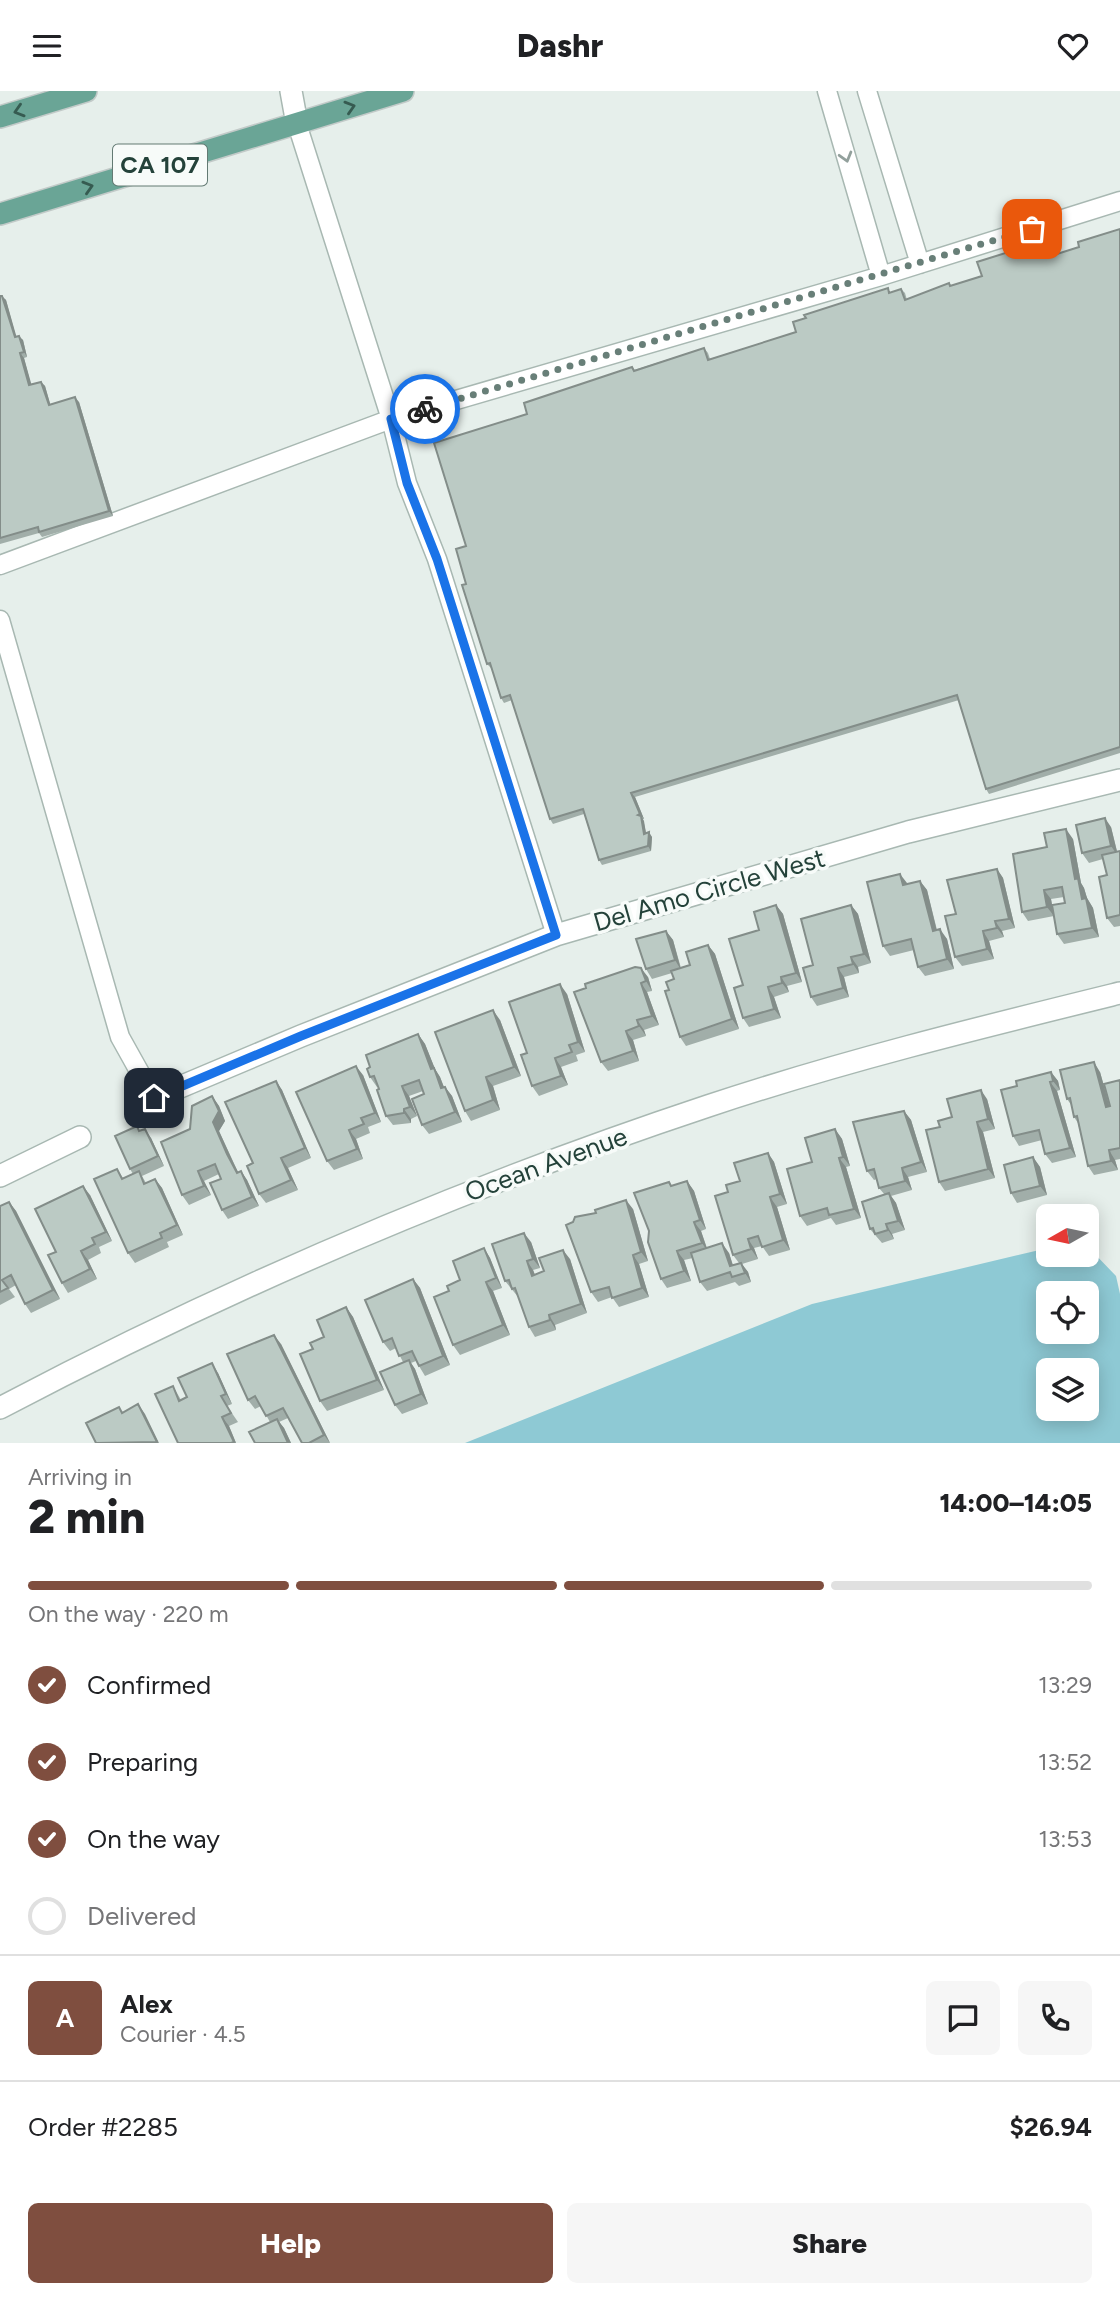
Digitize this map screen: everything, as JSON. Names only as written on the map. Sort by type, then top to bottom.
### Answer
[{"type":"main road","points":[[0,117],[86,91]]},
{"type":"main road","name":"CA 107","points":[[0,214],[403,91]]},
{"type":"street","points":[[291,91],[297,124]]},
{"type":"street","name":"Del Amo Circle West","points":[[154,1098],[301,1036],[556,935],[908,832],[1120,780]]},
{"type":"street","name":"Ocean Avenue","points":[[0,1408],[114,1348],[309,1258],[507,1177],[760,1090],[914,1044],[1120,993]]},
{"type":"street","points":[[0,1175],[79,1137]]},
{"type":"lane","points":[[827,91],[881,276]]},
{"type":"lane","points":[[867,91],[920,264]]},
{"type":"lane","points":[[297,124],[391,419],[407,483],[437,559],[556,935]]},
{"type":"lane","points":[[0,565],[391,419],[881,276],[1120,201]]},
{"type":"lane","points":[[0,620],[120,1037],[154,1098]]},
{"type":"water","points":[[1036,1251],[1036,1267],[1099,1267],[1099,1258],[1116,1276],[1120,1294],[1120,1443],[465,1443],[812,1304]]},
{"type":"building","points":[[1120,229],[1120,747],[986,789],[957,695],[631,793],[640,814],[638,815],[641,816],[644,834],[649,832],[648,846],[599,860],[583,809],[550,819],[510,695],[501,698],[490,663],[487,664],[462,585],[466,584],[456,549],[466,546],[434,443],[527,414],[524,403],[632,367],[634,371],[704,348],[708,360],[796,332],[793,322],[806,318],[804,315],[888,288],[889,293],[901,289],[905,300],[949,283],[950,286],[982,276],[977,262],[1053,238],[1057,254],[1079,247],[1078,242]]},
{"type":"building","points":[[0,296],[15,337],[19,336],[24,352],[20,353],[29,385],[41,382],[49,405],[75,397],[109,511],[39,532],[38,527],[0,538]]},
{"type":"building","points":[[1105,818],[1111,846],[1082,853],[1076,825]]},
{"type":"building","points":[[1066,829],[1075,879],[1078,878],[1082,899],[1086,898],[1092,928],[1057,934],[1052,905],[1065,903],[1062,887],[1044,890],[1047,907],[1022,912],[1013,854],[1047,847],[1044,833]]},
{"type":"building","points":[[1120,851],[1120,915],[1107,918],[1099,877],[1107,875],[1102,855]]},
{"type":"building","points":[[997,869],[1009,919],[995,921],[997,928],[983,931],[987,949],[955,957],[945,916],[956,914],[947,880]]},
{"type":"building","points":[[900,874],[903,885],[920,881],[933,931],[940,929],[947,959],[918,967],[911,939],[883,946],[867,882]]},
{"type":"building","points":[[776,905],[796,973],[781,977],[782,983],[768,987],[774,1009],[743,1018],[734,988],[743,985],[729,939],[759,930],[754,912]]},
{"type":"building","points":[[851,905],[864,954],[851,957],[853,964],[838,968],[843,988],[811,997],[803,968],[813,965],[801,919]]},
{"type":"building","points":[[666,931],[675,960],[646,969],[636,939]]},
{"type":"building","points":[[708,945],[732,1019],[680,1037],[665,991],[669,990],[666,982],[674,979],[671,971],[690,965],[686,952]]},
{"type":"building","points":[[635,967],[641,968],[646,981],[641,983],[652,1016],[637,1020],[639,1026],[626,1031],[633,1051],[601,1062],[574,992],[586,988],[585,984]]},
{"type":"building","points":[[560,984],[578,1042],[569,1045],[572,1052],[555,1058],[561,1076],[532,1086],[521,1055],[527,1053],[509,1002]]},
{"type":"building","points":[[493,1010],[514,1067],[486,1077],[493,1100],[465,1111],[435,1032]]},
{"type":"building","points":[[418,1034],[431,1069],[434,1068],[441,1088],[445,1087],[455,1112],[422,1125],[412,1099],[424,1094],[419,1080],[402,1086],[410,1107],[404,1109],[404,1113],[386,1116],[374,1076],[370,1077],[367,1069],[370,1067],[366,1055]]},
{"type":"building","points":[[1094,1062],[1106,1107],[1110,1106],[1104,1084],[1120,1080],[1120,1148],[1109,1150],[1111,1161],[1088,1166],[1077,1116],[1074,1117],[1070,1098],[1067,1099],[1060,1070]]},
{"type":"building","points":[[356,1066],[375,1113],[361,1118],[364,1124],[349,1130],[357,1149],[327,1161],[296,1092]]},
{"type":"building","points":[[1051,1072],[1053,1081],[1050,1082],[1070,1148],[1045,1154],[1039,1130],[1013,1136],[1001,1090],[1017,1086],[1016,1081]]},
{"type":"building","points":[[276,1081],[305,1148],[281,1158],[291,1180],[259,1194],[247,1166],[253,1163],[225,1102]]},
{"type":"building","points":[[981,1090],[988,1119],[977,1122],[988,1169],[939,1182],[926,1130],[940,1127],[938,1121],[952,1117],[947,1099]]},
{"type":"building","points":[[212,1096],[219,1111],[213,1122],[227,1154],[237,1173],[241,1171],[252,1197],[222,1210],[210,1183],[221,1179],[215,1164],[198,1171],[204,1186],[182,1195],[161,1142],[190,1129],[192,1106]]},
{"type":"building","points":[[904,1111],[921,1162],[902,1168],[905,1181],[879,1188],[874,1169],[867,1171],[853,1122]]},
{"type":"building","points":[[137,1126],[139,1131],[145,1129],[158,1156],[130,1169],[115,1136]]},
{"type":"building","points":[[835,1129],[843,1157],[839,1158],[854,1209],[829,1215],[827,1208],[800,1216],[787,1169],[812,1162],[805,1138]]},
{"type":"building","points":[[768,1153],[780,1194],[770,1197],[783,1240],[762,1247],[758,1236],[748,1239],[751,1249],[733,1255],[715,1196],[728,1192],[726,1185],[740,1181],[734,1163]]},
{"type":"building","points":[[1033,1157],[1040,1186],[1011,1193],[1004,1165]]},
{"type":"building","points":[[117,1169],[122,1179],[139,1171],[144,1184],[155,1179],[177,1225],[160,1233],[162,1238],[128,1253],[94,1179]]},
{"type":"building","points":[[687,1181],[700,1220],[694,1222],[702,1243],[677,1251],[684,1271],[661,1279],[648,1242],[649,1231],[634,1193],[669,1182],[671,1186]]},
{"type":"building","points":[[83,1186],[106,1232],[92,1238],[95,1244],[81,1251],[90,1269],[62,1283],[48,1255],[56,1252],[35,1209]]},
{"type":"building","points":[[889,1193],[898,1221],[886,1224],[888,1230],[875,1234],[873,1228],[870,1229],[862,1202]]},
{"type":"building","points":[[626,1200],[641,1252],[633,1255],[642,1288],[612,1298],[609,1287],[591,1292],[566,1225],[573,1222],[575,1217],[596,1213],[595,1210]]},
{"type":"building","points":[[9,1202],[53,1290],[25,1304],[11,1275],[2,1280],[8,1288],[0,1292],[0,1206]]},
{"type":"building","points":[[524,1233],[533,1259],[527,1261],[532,1276],[544,1271],[539,1258],[563,1250],[581,1304],[549,1315],[550,1320],[529,1327],[515,1288],[512,1289],[509,1280],[505,1281],[492,1244]]},
{"type":"building","points":[[722,1243],[730,1266],[741,1263],[745,1273],[732,1277],[730,1272],[700,1282],[691,1253]]},
{"type":"building","points":[[484,1248],[496,1278],[486,1282],[503,1325],[453,1345],[434,1297],[449,1291],[447,1286],[460,1280],[453,1261]]},
{"type":"building","points":[[413,1279],[443,1356],[419,1366],[412,1351],[399,1356],[392,1338],[383,1342],[365,1300]]},
{"type":"building","points":[[346,1307],[377,1380],[320,1401],[300,1354],[313,1349],[310,1343],[324,1337],[317,1320]]},
{"type":"building","points":[[274,1335],[324,1435],[309,1443],[302,1443],[283,1408],[266,1416],[255,1396],[248,1400],[227,1354]]},
{"type":"building","points":[[409,1360],[421,1394],[395,1405],[380,1372]]},
{"type":"building","points":[[212,1363],[226,1394],[221,1396],[231,1413],[222,1417],[234,1442],[178,1443],[155,1394],[173,1386],[179,1401],[187,1397],[178,1378]]},
{"type":"building","points":[[138,1404],[157,1442],[96,1443],[86,1423],[119,1407],[122,1413]]},
{"type":"building","points":[[277,1419],[288,1443],[255,1443],[249,1432]]},
{"type":"way so far","points":[[425,409],[881,276],[1032,229]]},
{"type":"route","points":[[154,1098],[301,1036],[556,935],[437,559],[407,483],[391,419],[425,409]]}]
